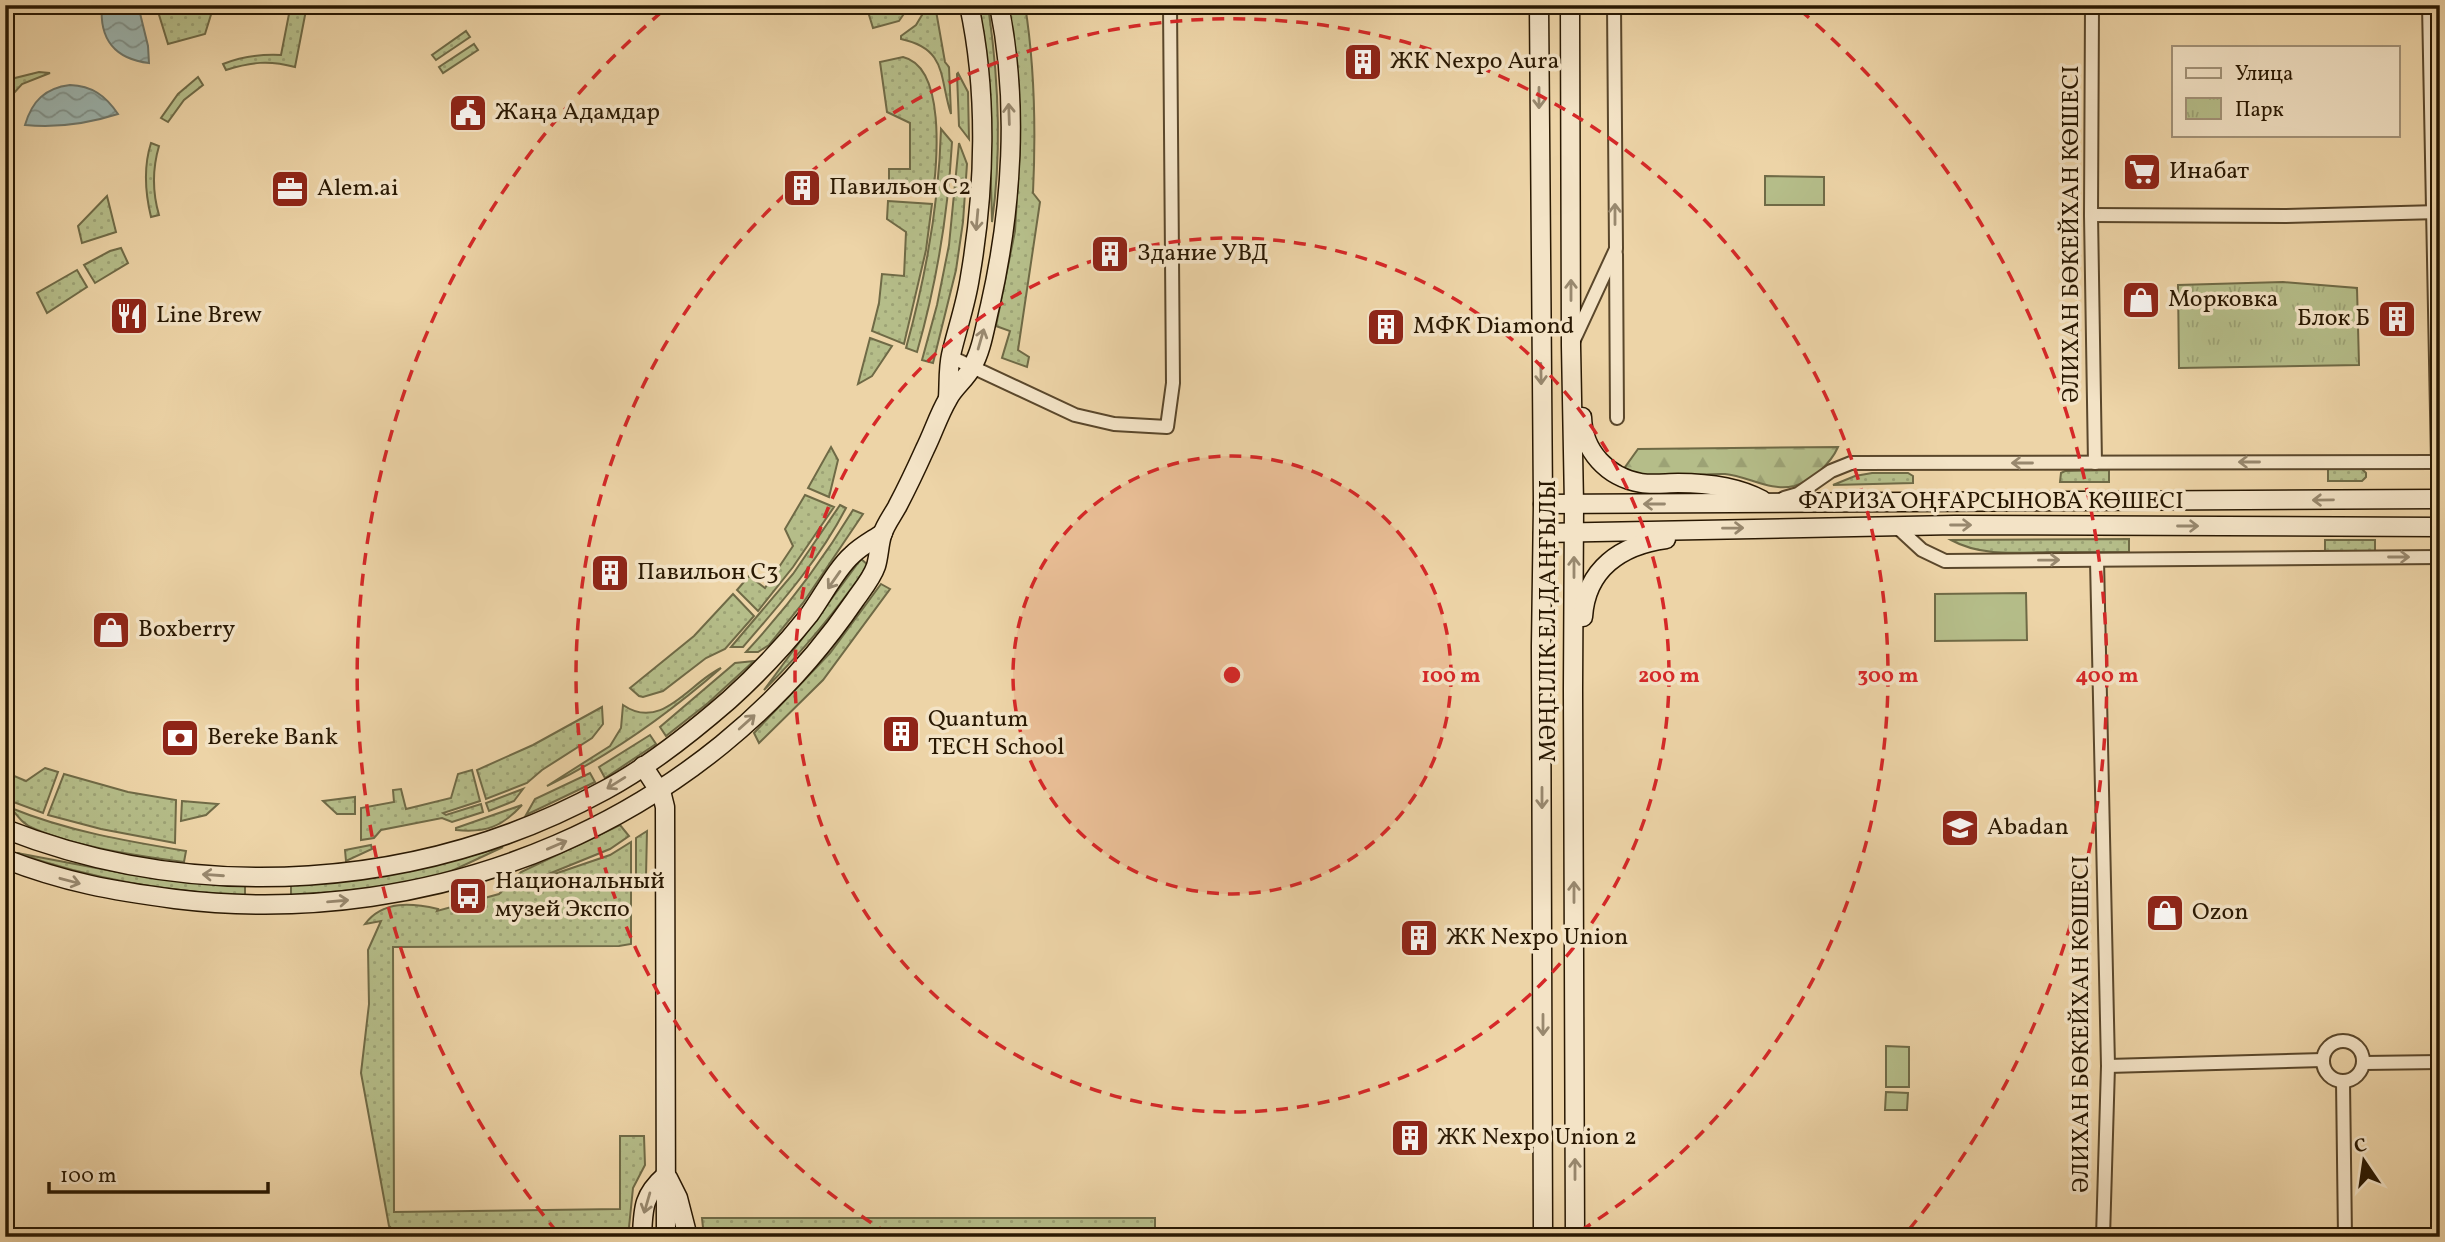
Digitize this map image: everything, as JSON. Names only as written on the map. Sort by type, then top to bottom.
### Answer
[{"type":"street","points":[[948,398],[951,357],[970,278],[975,242],[981,159],[978,57],[969,5]]},
{"type":"street","points":[[5,859],[100,889],[215,903],[336,902],[374,897],[488,871],[587,831],[659,791],[737,732],[785,685],[845,614],[875,570],[883,533],[948,398],[973,367],[994,285],[1007,186],[1009,110],[1005,45],[999,5]]},
{"type":"street","points":[[951,357],[1075,415],[1114,424],[1167,427],[1173,383],[1170,5]]},
{"type":"street","name":"МӘҢГІЛІК ЕЛ ДАҢҒЫЛЫ","points":[[1539,5],[1543,504],[1543,1237]]},
{"type":"street","name":"МӘҢГІЛІК ЕЛ ДАҢҒЫЛЫ","points":[[1570,5],[1575,1237]]},
{"type":"street","points":[[1614,5],[1616,418]]},
{"type":"street","name":"ӘЛИХАН БӨКЕЙХАН КӨШЕСІ","points":[[2092,5],[2091,215],[2095,463]]},
{"type":"street","points":[[1616,249],[1571,352],[1579,388],[1585,438],[1601,464],[1619,477],[1630,480],[1734,489],[1752,494],[1768,503],[1798,494],[1830,471],[1851,463],[2439,462],[2436,212],[2429,5]]},
{"type":"street","points":[[2091,215],[2285,216],[2436,212]]},
{"type":"street","name":"ФАРИЗА ОҢҒАРСЫНОВА КӨШЕСІ","points":[[1543,504],[2440,499]]},
{"type":"street","points":[[2026,525],[2088,511],[2286,508],[2286,503],[2277,500]]},
{"type":"street","points":[[2376,527],[2351,522],[2348,520],[2348,512],[2440,510]]},
{"type":"street","name":"ФАРИЗА ОҢҒАРСЫНОВА КӨШЕСІ","points":[[1543,533],[2026,525],[2440,527]]},
{"type":"street","points":[[1895,526],[1922,551],[1945,562],[2440,557]]},
{"type":"street","points":[[1573,690],[1580,653],[1584,603],[1590,584],[1602,568],[1619,554],[1644,542],[1681,537],[1698,529]]},
{"type":"street","points":[[5,829],[78,854],[141,867],[211,875],[281,877],[365,870],[420,860],[478,844],[566,810],[606,789],[643,766],[708,718],[756,675],[808,615],[851,555],[883,533]]},
{"type":"street","name":"ӘЛИХАН БӨКЕЙХАН КӨШЕСІ","points":[[2097,560],[2108,1066],[2103,1237]]},
{"type":"street","points":[[643,766],[664,800],[665,817],[666,1237]]},
{"type":"street","points":[[2344,1040],[2356,1045],[2364,1063],[2359,1074],[2343,1081],[2331,1077],[2323,1060],[2329,1046],[2344,1040]]},
{"type":"street","points":[[2108,1066],[2323,1060]]},
{"type":"street","points":[[2364,1063],[2440,1062]]},
{"type":"street","points":[[2343,1081],[2345,1237]]},
{"type":"street","points":[[1531,1237],[1543,1112]]},
{"type":"street","points":[[642,1237],[646,1197],[666,1175]]},
{"type":"street","points":[[666,1175],[675,1189],[688,1237]]},
{"type":"green space","points":[[156,5],[214,5],[205,34],[168,44]]},
{"type":"green space","points":[[273,5],[307,5],[295,67],[260,63],[226,70],[223,64],[238,59],[281,55],[289,14],[273,13]]},
{"type":"green space","points":[[866,5],[910,5],[899,21],[873,28]]},
{"type":"green space","points":[[928,5],[935,5],[945,62],[949,67],[951,114],[939,67],[934,58],[927,50],[901,39],[901,36],[916,25]]},
{"type":"green space","points":[[979,5],[988,5],[997,92],[997,169],[992,222],[988,71]]},
{"type":"green space","points":[[1008,5],[1025,5],[1034,99],[1033,193],[1040,202],[1018,350],[1029,357],[1027,367],[1002,358],[1010,331],[996,326],[1015,231],[1020,147],[1014,38]]},
{"type":"green space","points":[[466,31],[470,37],[436,60],[432,55]]},
{"type":"green space","points":[[474,44],[478,50],[443,73],[439,67]]},
{"type":"green space","points":[[903,57],[917,64],[926,78],[932,96],[937,139],[933,195],[889,193],[889,169],[910,169],[910,123],[887,112],[880,62]]},
{"type":"green space","points":[[39,72],[50,73],[22,84],[5,103],[5,85],[15,78]]},
{"type":"green space","points":[[958,73],[968,92],[969,139],[959,126]]},
{"type":"green space","points":[[198,77],[203,85],[184,100],[168,122],[161,118],[178,94]]},
{"type":"green space","points":[[941,129],[952,142],[948,195],[936,274],[917,352],[906,348],[930,240]]},
{"type":"green space","points":[[151,143],[159,146],[154,181],[159,215],[151,217],[146,180]]},
{"type":"green space","points":[[959,143],[967,164],[963,222],[956,270],[933,363],[922,360],[949,245]]},
{"type":"green space","points":[[1765,176],[1824,177],[1824,205],[1765,205]]},
{"type":"green space","points":[[107,196],[116,232],[82,243],[78,226]]},
{"type":"green space","points":[[888,201],[932,204],[926,250],[904,344],[872,331],[882,274],[904,276],[906,232],[887,219]]},
{"type":"green space","points":[[121,248],[128,263],[95,283],[84,265]]},
{"type":"green space","points":[[77,270],[87,287],[47,313],[37,293]]},
{"type":"green space","points":[[2283,282],[2357,288],[2359,365],[2179,368],[2178,285]]},
{"type":"green space","points":[[870,338],[892,346],[872,376],[858,384]]},
{"type":"green space","points":[[831,447],[838,460],[829,497],[808,488]]},
{"type":"green space","points":[[1838,447],[1831,459],[1814,476],[1801,484],[1785,487],[1725,474],[1644,476],[1623,470],[1638,449]]},
{"type":"green space","points":[[2328,469],[2362,469],[2366,477],[2362,481],[2328,481]]},
{"type":"green space","points":[[2109,470],[2109,482],[2060,482],[2061,473],[2065,471]]},
{"type":"green space","points":[[1908,473],[1913,476],[1913,483],[1833,485],[1855,476]]},
{"type":"green space","points":[[805,495],[834,507],[793,567],[758,611],[737,590],[749,576],[765,588],[793,546],[785,529]]},
{"type":"green space","points":[[840,505],[846,508],[799,580],[743,647],[731,647],[793,574]]},
{"type":"green space","points":[[853,510],[863,514],[803,603],[769,645],[758,652],[746,652],[803,584]]},
{"type":"green space","points":[[2129,539],[2129,552],[2022,553],[1974,549],[1951,540]]},
{"type":"green space","points":[[2325,540],[2375,540],[2375,552],[2325,552]]},
{"type":"green space","points":[[861,559],[868,565],[844,598],[806,645],[764,690]]},
{"type":"green space","points":[[881,584],[890,589],[823,680],[759,743],[754,733],[830,653]]},
{"type":"green space","points":[[2026,593],[2027,640],[1935,641],[1935,594]]},
{"type":"green space","points":[[733,594],[754,616],[725,649],[706,658],[663,691],[643,697],[630,688],[694,636]]},
{"type":"green space","points":[[754,661],[708,703],[666,736],[660,727],[735,663]]},
{"type":"green space","points":[[721,668],[638,733],[547,786],[610,746],[621,728],[623,705],[637,712],[650,713],[663,709]]},
{"type":"green space","points":[[602,707],[603,724],[592,738],[542,770],[527,783],[486,799],[477,770],[533,745]]},
{"type":"green space","points":[[650,735],[656,744],[605,778],[599,767]]},
{"type":"green space","points":[[45,768],[58,772],[43,813],[8,800],[5,772],[26,781]]},
{"type":"green space","points":[[472,770],[480,801],[443,813],[446,815],[481,804],[483,812],[452,822],[442,818],[381,830],[374,838],[361,840],[361,808],[394,802],[393,790],[401,789],[406,809],[451,798],[458,774]]},
{"type":"green space","points":[[590,773],[595,782],[526,815],[535,799]]},
{"type":"green space","points":[[64,774],[128,792],[176,800],[175,843],[101,829],[48,815]]},
{"type":"green space","points":[[523,789],[514,801],[489,811],[486,803]]},
{"type":"green space","points":[[355,797],[355,814],[337,814],[323,801]]},
{"type":"green space","points":[[182,801],[218,804],[206,815],[181,821]]},
{"type":"green space","points":[[522,805],[507,819],[492,827],[456,830],[456,828]]},
{"type":"green space","points":[[11,808],[75,829],[186,851],[184,862],[70,841],[35,829],[19,818]]},
{"type":"green space","points":[[620,825],[629,836],[610,849],[519,886],[610,855],[631,842],[631,944],[393,947],[394,1212],[620,1209],[620,1136],[644,1136],[645,1165],[633,1188],[628,1237],[400,1237],[389,1226],[361,1073],[369,1004],[368,950],[381,921],[365,924],[372,916],[389,907],[418,905],[438,909],[437,911],[499,894],[521,872]]},
{"type":"green space","points":[[647,831],[646,877],[644,882],[636,884],[636,838]]},
{"type":"green space","points":[[371,845],[372,849],[346,861],[345,850]]},
{"type":"green space","points":[[503,847],[443,875],[382,887],[291,896],[291,884],[378,875],[435,865]]},
{"type":"green space","points":[[17,853],[128,874],[202,882],[245,883],[245,896],[186,891],[101,877]]},
{"type":"green space","points":[[1886,1046],[1909,1047],[1909,1087],[1886,1087]]},
{"type":"green space","points":[[1886,1092],[1908,1093],[1907,1110],[1885,1110]]},
{"type":"green space","points":[[702,1218],[1155,1218],[1155,1237],[704,1237]]},
{"type":"water","points":[[102,5],[138,5],[148,46],[149,63],[127,57],[112,45],[103,28]]},
{"type":"water","points":[[70,85],[85,87],[97,93],[118,114],[72,124],[25,125],[31,109],[41,97],[53,89]]},
{"type":"place","name":"ЖК Nexpo Aura","points":[[1363,62]]},
{"type":"place","name":"Жаңа Адамдар","points":[[468,113]]},
{"type":"place","name":"Инабат","points":[[2142,172]]},
{"type":"place","name":"Павильон С2","points":[[802,188]]},
{"type":"place","name":"Alem.ai","points":[[290,189]]},
{"type":"place","name":"Здание УВД","points":[[1110,254]]},
{"type":"place","name":"Морковка","points":[[2141,300]]},
{"type":"place","name":"Line Brew","points":[[129,316]]},
{"type":"place","name":"Блок Б","points":[[2397,319]]},
{"type":"place","name":"МФК Diamond","points":[[1386,327]]},
{"type":"place","name":"Павильон С3","points":[[610,573]]},
{"type":"place","name":"Boxberry","points":[[111,630]]},
{"type":"place","name":"Quantum TECH School","points":[[901,734]]},
{"type":"place","name":"Bereke Bank","points":[[180,738]]},
{"type":"place","name":"Abadan","points":[[1960,828]]},
{"type":"place","name":"Национальный музей Экспо","points":[[468,896]]},
{"type":"place","name":"Ozon","points":[[2165,913]]},
{"type":"place","name":"ЖК Nexpo Union","points":[[1419,938]]},
{"type":"place","name":"ЖК Nexpo Union 2","points":[[1410,1138]]}]
